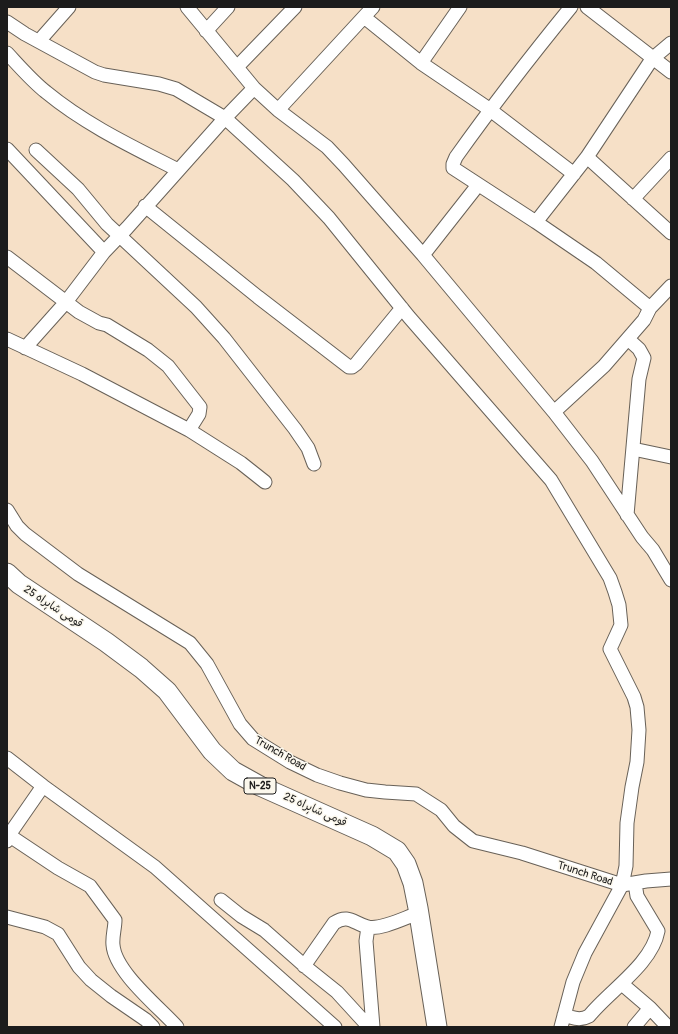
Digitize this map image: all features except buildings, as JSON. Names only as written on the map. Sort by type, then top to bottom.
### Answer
[{"type":"highway","name":"قومی شاہراہ 25","points":[[7,573],[19,584],[106,642],[141,668],[167,691],[212,751],[233,771],[260,786],[372,836],[397,851],[406,864],[413,883],[437,1027]]},
{"type":"street","points":[[38,41],[69,7]]},
{"type":"street","points":[[187,7],[254,88],[278,110],[327,147],[423,255],[554,412],[592,461],[642,537],[653,550],[671,580]]},
{"type":"street","points":[[206,31],[228,7]]},
{"type":"street","points":[[237,68],[295,7]]},
{"type":"street","points":[[278,110],[373,7]]},
{"type":"street","points":[[421,64],[460,7]]},
{"type":"street","points":[[571,7],[521,68],[490,110],[453,164],[453,168],[596,263],[650,308]]},
{"type":"street","points":[[588,7],[652,59],[671,72]]},
{"type":"street","points":[[364,17],[421,64],[490,110],[574,174]]},
{"type":"street","points":[[7,22],[38,41],[100,73],[159,84],[176,90],[225,118],[314,201],[402,308],[551,480],[610,578],[616,592],[621,625],[610,649],[634,697],[637,707],[639,730],[637,762],[627,823],[626,866],[622,885],[585,953],[571,988],[562,1021],[584,1019],[589,1016],[622,984],[651,950],[656,941],[658,932],[637,896],[635,883]]},
{"type":"street","points":[[536,222],[587,157],[652,59],[671,43]]},
{"type":"street","points":[[7,53],[33,81],[87,122],[178,170]]},
{"type":"street","points":[[25,348],[66,302],[118,236],[254,88]]},
{"type":"street","points":[[7,149],[104,252]]},
{"type":"street","points":[[36,150],[78,188],[97,213],[118,236],[196,307],[224,338],[295,429],[308,448],[314,464]]},
{"type":"street","points":[[587,157],[671,233]]},
{"type":"street","points":[[633,199],[671,158]]},
{"type":"street","points":[[423,255],[478,185]]},
{"type":"street","points":[[145,206],[349,368],[356,364],[402,308]]},
{"type":"street","points":[[7,257],[79,312],[99,323],[107,325],[148,350],[168,366],[201,410],[189,430]]},
{"type":"street","points":[[554,412],[604,366],[644,320],[650,308],[671,286]]},
{"type":"street","points":[[7,339],[94,380],[189,430],[241,463],[265,482]]},
{"type":"street","points":[[627,515],[639,379],[644,358],[639,349],[628,339]]},
{"type":"street","points":[[633,449],[671,457]]},
{"type":"street","name":"Trunch Road","points":[[7,510],[17,526],[25,534],[78,574],[190,643],[207,664],[246,733],[290,762],[317,775],[366,790],[416,794],[441,810],[454,826],[472,841],[522,853],[622,885]]},
{"type":"street","points":[[7,758],[155,867],[335,1027]]},
{"type":"street","points":[[43,786],[8,837],[90,886],[116,920],[112,944],[119,961],[128,976],[177,1027]]},
{"type":"street","points":[[622,885],[671,879]]},
{"type":"street","points":[[221,900],[241,916],[264,930],[304,966],[337,992],[369,1027]]},
{"type":"street","points":[[304,966],[334,923],[338,920],[345,918],[368,927],[377,928],[419,912]]},
{"type":"street","points":[[7,917],[45,927],[58,934],[79,967],[91,980],[146,1020],[153,1027]]},
{"type":"street","points":[[368,927],[366,941],[373,1027]]},
{"type":"street","points":[[622,984],[650,1008],[664,1025]]},
{"type":"street","points":[[634,1027],[650,1008]]}]
